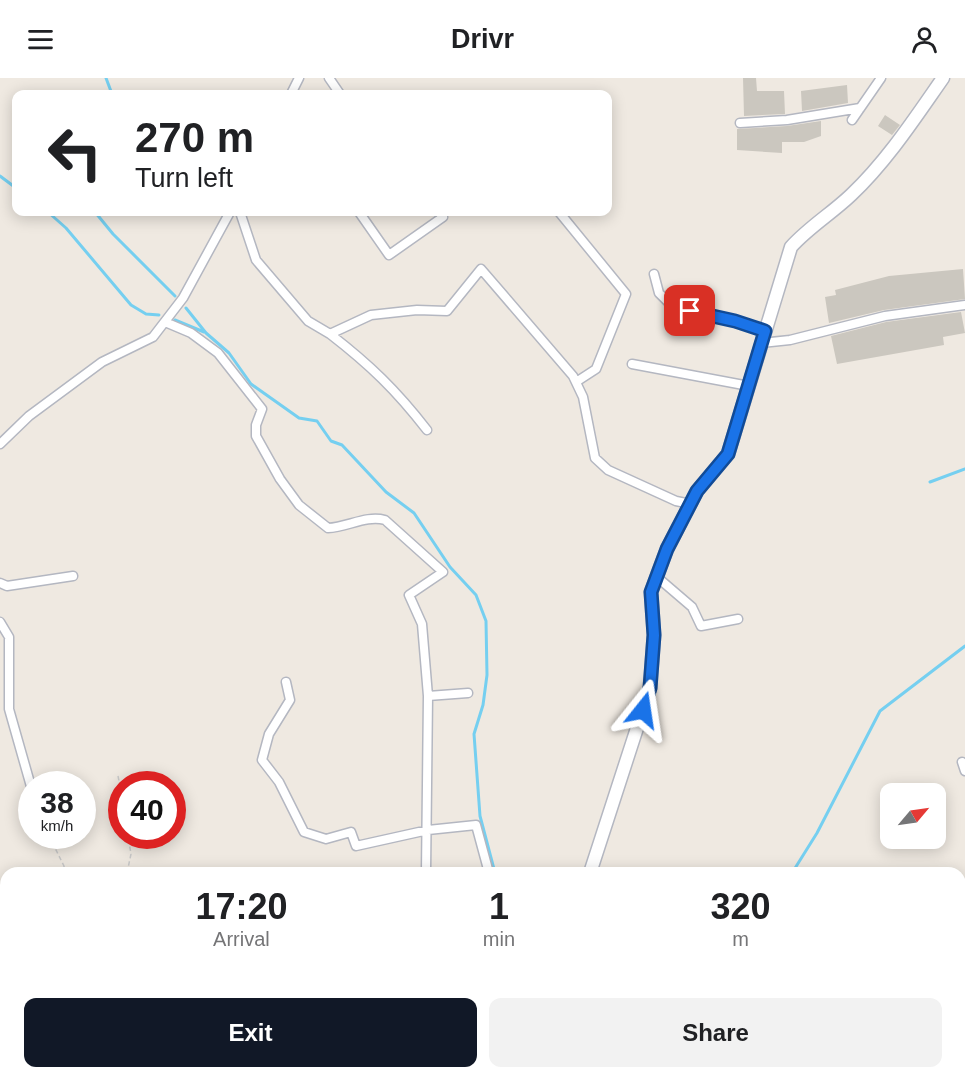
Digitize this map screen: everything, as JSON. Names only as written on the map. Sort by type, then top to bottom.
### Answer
[{"type":"street","points":[[852,120],[881,78]]},
{"type":"street","points":[[592,867],[650,688],[654,635],[651,592],[667,549],[697,491],[728,454],[791,247],[810,226],[850,196],[885,158],[943,78]]},
{"type":"street","points":[[740,123],[788,120],[860,108]]},
{"type":"street","points":[[0,444],[28,416],[102,362],[153,337],[183,298],[228,216]]},
{"type":"street","points":[[241,216],[256,260],[308,321],[330,334],[371,365],[396,390],[427,430]]},
{"type":"street","points":[[362,216],[389,255],[442,216]]},
{"type":"street","points":[[563,216],[626,294],[596,369],[576,381]]},
{"type":"street","points":[[330,334],[371,315],[417,310],[447,311],[481,269],[576,381],[583,397],[596,458],[608,470],[676,501],[691,504]]},
{"type":"street","points":[[654,274],[659,293],[671,306],[735,321],[763,337],[790,340],[885,316],[965,305]]},
{"type":"street","points":[[165,322],[191,333],[218,353],[262,409],[256,424],[256,436],[280,479],[299,505],[328,528],[344,527],[373,517],[385,520],[443,572],[409,595],[422,624],[428,696],[426,867]]},
{"type":"street","points":[[632,364],[749,386]]},
{"type":"street","points":[[0,583],[7,586],[73,576]]},
{"type":"street","points":[[657,577],[692,607],[701,626],[738,618]]},
{"type":"street","points":[[0,622],[9,637],[9,709],[27,771]]},
{"type":"street","points":[[286,682],[290,700],[269,734],[262,760],[279,782],[304,832],[326,839],[351,832],[356,846],[428,830],[477,825],[488,867]]},
{"type":"street","points":[[428,696],[468,693]]},
{"type":"path","points":[[56,849],[64,867]]},
{"type":"path","points":[[128,867],[130,849]]},
{"type":"building","points":[[743,78],[756,78],[757,91],[784,91],[785,114],[744,116]]},
{"type":"building","points":[[847,85],[848,103],[802,111],[801,91]]},
{"type":"building","points":[[885,115],[900,125],[892,135],[878,126]]},
{"type":"building","points":[[821,121],[821,136],[804,142],[782,142],[782,153],[737,150],[737,129]]},
{"type":"building","points":[[963,269],[965,299],[884,310],[829,323],[825,297],[836,295],[835,290],[889,276]]},
{"type":"building","points":[[961,312],[965,333],[943,337],[944,345],[837,364],[831,336],[886,322]]},
{"type":"waterway","points":[[106,78],[110,90]]},
{"type":"waterway","points":[[0,176],[12,185]]},
{"type":"waterway","points":[[52,216],[66,228],[131,305],[146,314],[159,315]]},
{"type":"waterway","points":[[98,216],[113,234],[175,296]]},
{"type":"waterway","points":[[186,308],[206,333],[229,353],[251,384],[299,418],[317,421],[331,441],[342,445],[386,492],[414,513],[450,567],[476,595],[486,621],[487,675],[483,705],[474,734],[480,816],[493,867]]},
{"type":"waterway","points":[[175,320],[204,332]]},
{"type":"waterway","points":[[930,482],[965,469]]},
{"type":"waterway","points":[[796,867],[817,833],[880,711],[965,646]]},
{"type":"route","points":[[643,710],[650,688],[654,635],[651,592],[667,549],[697,491],[728,454],[765,331],[735,321],[690,311]]}]
